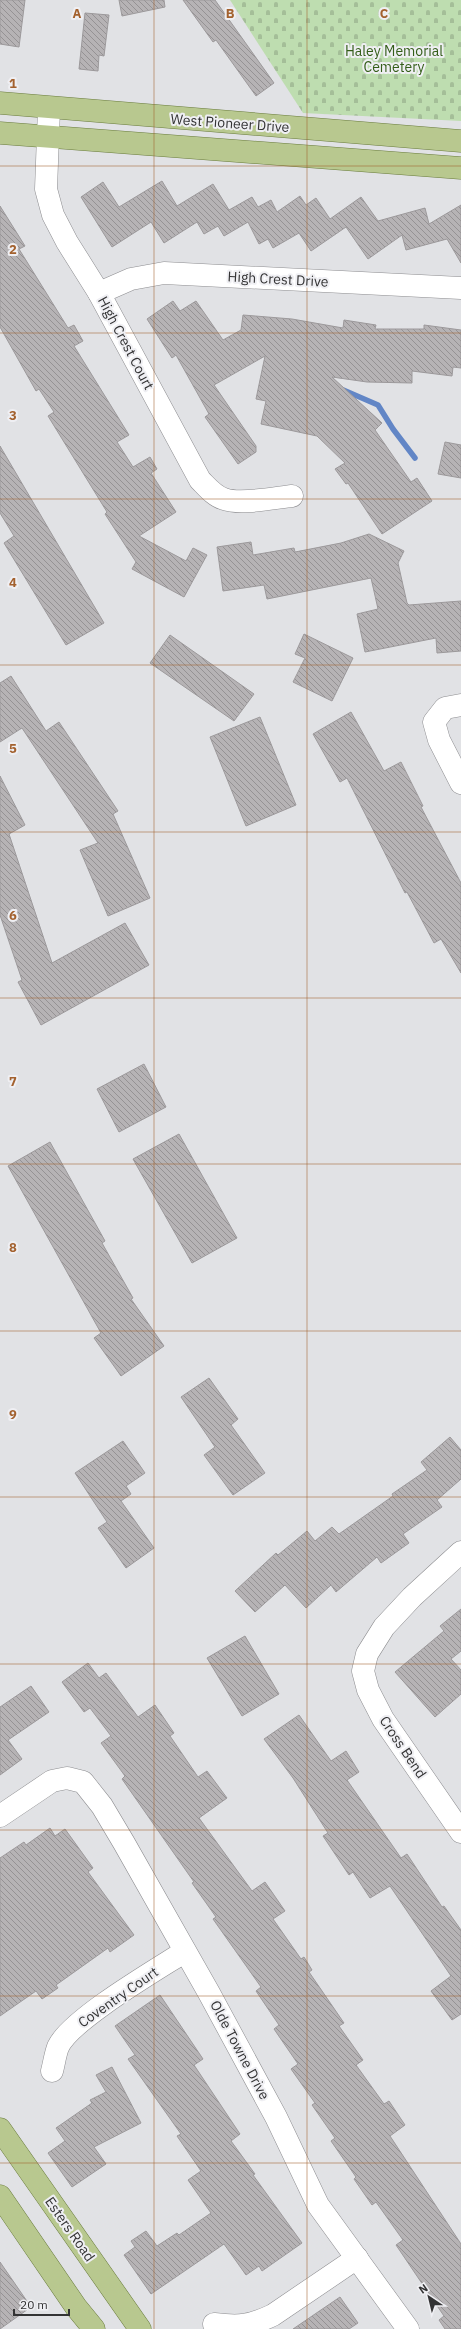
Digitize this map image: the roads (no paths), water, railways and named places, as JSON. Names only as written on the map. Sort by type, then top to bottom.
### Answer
[{"type":"main road","name":"West Pioneer Drive","points":[[0,104],[461,141]]},
{"type":"main road","name":"West Pioneer Drive","points":[[0,134],[461,168]]},
{"type":"main road","name":"Esters Road","points":[[0,2129],[140,2329]]},
{"type":"main road","points":[[0,2196],[76,2307],[94,2329]]},
{"type":"street","name":"High Crest Court","points":[[49,109],[45,166],[48,202],[67,242],[99,294],[200,480],[212,493],[224,500],[292,496]]},
{"type":"street","name":"High Crest Drive","points":[[99,294],[131,279],[164,273],[461,288]]},
{"type":"street","points":[[453,706],[434,722],[439,740],[461,783]]},
{"type":"street","name":"Cross Bend","points":[[461,1552],[412,1597],[384,1627],[367,1654],[363,1671],[371,1695],[383,1719],[461,1832]]},
{"type":"street","name":"Olde Towne Drive","points":[[0,1816],[52,1781],[68,1778],[83,1782],[102,1806],[184,1952],[209,1993],[276,2117],[318,2205],[408,2329]]},
{"type":"street","name":"Coventry Court","points":[[52,2071],[58,2047],[70,2031],[92,2013],[184,1952]]},
{"type":"street","points":[[214,2324],[239,2327],[260,2322],[273,2315],[357,2258]]},
{"type":"waterway","points":[[341,389],[378,405],[393,429],[415,458]]},
{"type":"park label","name":"Haley Memorial Cemetery","points":[[394,60]]}]
